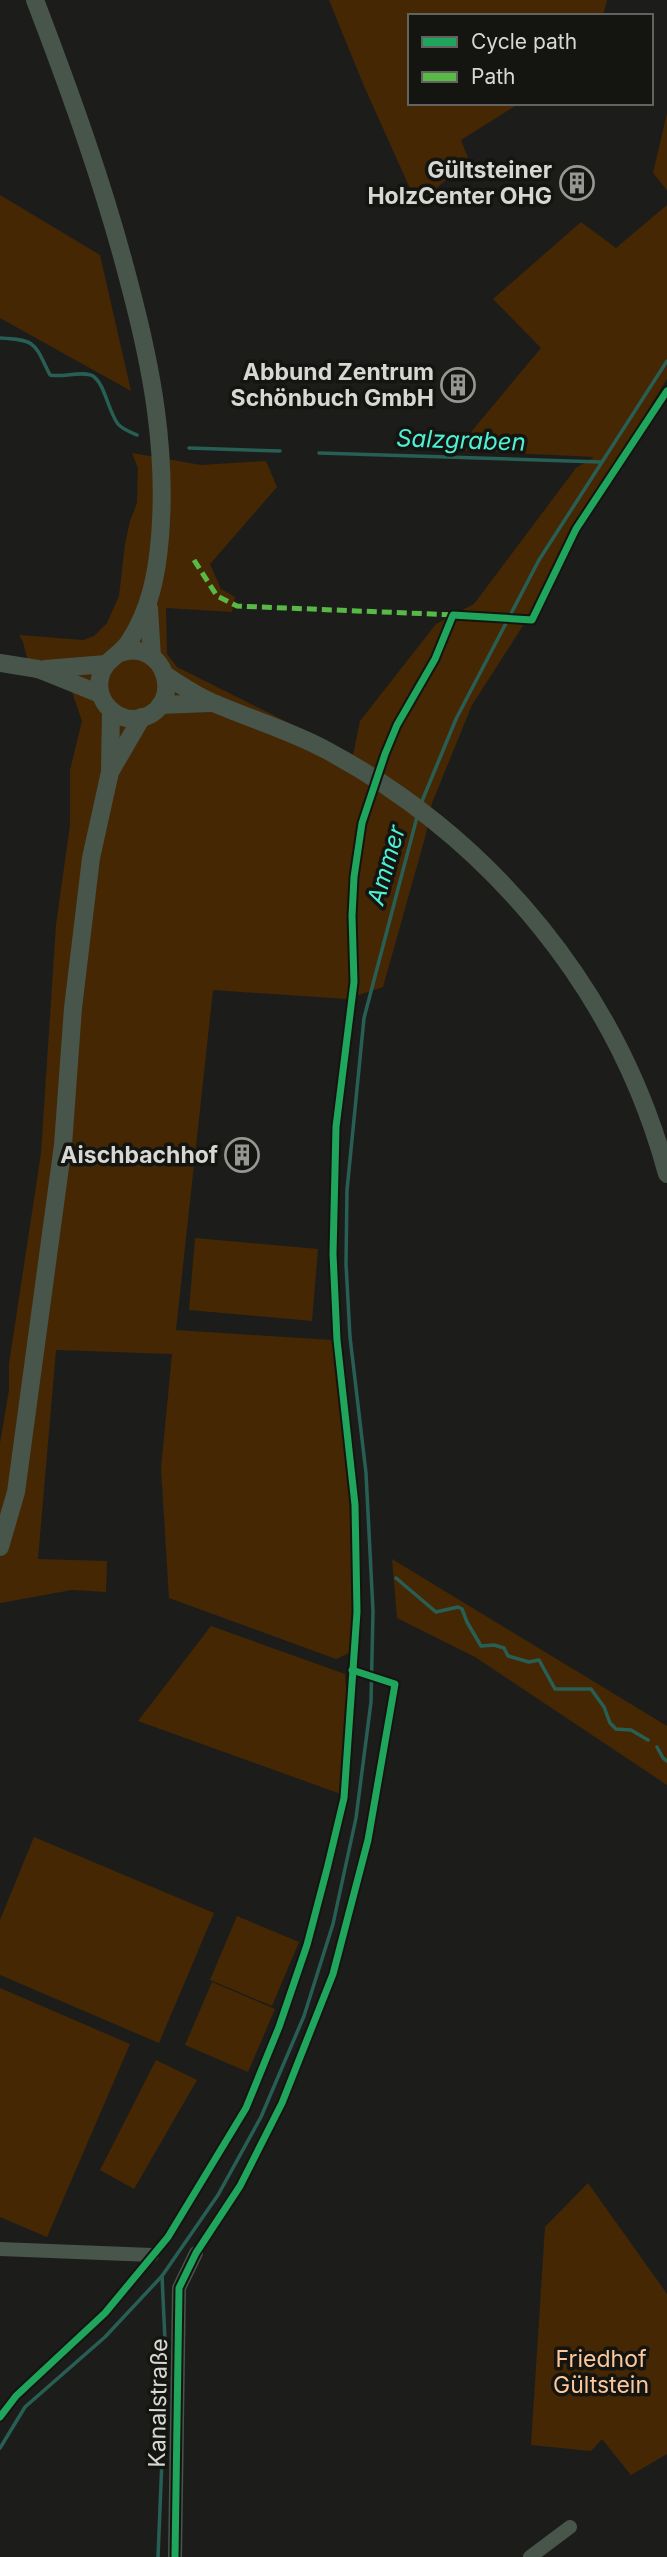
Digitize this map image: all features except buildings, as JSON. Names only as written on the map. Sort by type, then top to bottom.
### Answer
[{"type":"street","points":[[35,0],[98,171],[128,277],[153,384],[162,469],[162,498],[158,554],[149,602],[152,656]]},
{"type":"street","points":[[142,718],[123,717],[111,711],[100,694],[100,675],[136,630],[149,602]]},
{"type":"street","points":[[38,669],[113,659],[136,651],[152,656],[160,664],[165,675],[165,694],[160,705],[142,718],[110,772]]},
{"type":"street","points":[[0,663],[38,669],[100,694]]},
{"type":"street","points":[[165,675],[214,704],[309,741],[394,790],[436,821],[507,887],[578,976],[613,1035],[633,1075],[658,1141],[667,1174]]},
{"type":"street","points":[[160,705],[214,704]]},
{"type":"street","points":[[0,1547],[10,1517],[20,1464],[63,1144],[83,910],[93,842],[110,772],[111,711]]},
{"type":"street","points":[[0,2249],[152,2255]]},
{"type":"street","name":"Kanalstraße","points":[[175,2557],[179,2288],[195,2253]]},
{"type":"street","points":[[530,2557],[570,2527]]},
{"type":"green space","points":[[329,0],[607,0],[604,14],[408,14],[408,105],[517,105],[461,140],[469,161],[417,204]]},
{"type":"green space","points":[[667,113],[667,190],[653,173]]},
{"type":"green space","points":[[0,195],[100,255],[131,391],[0,318]]},
{"type":"green space","points":[[667,205],[667,379],[571,527],[535,607],[472,705],[432,803],[426,834],[383,987],[347,999],[213,990],[176,1330],[332,1340],[351,1506],[351,1652],[336,1659],[169,1598],[161,1468],[172,1354],[56,1350],[38,1559],[107,1561],[106,1592],[72,1590],[0,1603],[0,1443],[9,1390],[9,1364],[41,1153],[56,925],[70,825],[70,770],[82,721],[71,689],[32,677],[19,635],[83,640],[94,636],[107,623],[119,596],[125,544],[137,503],[138,468],[132,453],[201,465],[266,461],[277,487],[210,564],[221,589],[235,597],[232,612],[166,608],[167,654],[177,667],[353,755],[360,721],[436,624],[474,604],[576,468],[594,457],[456,450],[541,348],[493,299],[581,222],[616,248]]},
{"type":"green space","points":[[195,1238],[318,1249],[312,1321],[189,1310]]},
{"type":"green space","points":[[392,1559],[667,1726],[667,1785],[475,1657],[397,1618]]},
{"type":"green space","points":[[211,1626],[345,1674],[349,1722],[341,1794],[138,1721]]},
{"type":"green space","points":[[34,1837],[214,1913],[159,2043],[0,1975],[0,1920]]},
{"type":"green space","points":[[237,1916],[299,1942],[272,2006],[210,1980]]},
{"type":"green space","points":[[212,1982],[275,2009],[248,2072],[185,2045]]},
{"type":"green space","points":[[0,1988],[130,2044],[47,2237],[0,2217]]},
{"type":"green space","points":[[156,2060],[197,2080],[134,2189],[100,2170]]},
{"type":"green space","name":"Friedhof Gültstein","points":[[588,2183],[667,2294],[667,2454],[631,2475],[602,2439],[591,2451],[531,2445],[545,2227]]},
{"type":"waterway","name":"Salzgraben","points":[[0,338],[21,340],[33,345],[50,375],[93,376],[101,385],[118,424],[137,435]]},
{"type":"waterway","name":"Ammer","points":[[420,806],[456,719],[539,560],[667,361]]},
{"type":"waterway","name":"Salzgraben","points":[[189,448],[280,451]]},
{"type":"waterway","name":"Salzgraben","points":[[319,453],[600,462]]},
{"type":"waterway","name":"Ammer","points":[[0,2448],[25,2407],[105,2337],[162,2276],[218,2195],[261,2117],[304,2016],[333,1924],[356,1818],[371,1702],[373,1611],[366,1473],[350,1337],[346,1264],[347,1190],[364,1018],[417,817]]},
{"type":"waterway","points":[[396,1578],[436,1612],[458,1607],[462,1609],[481,1646],[494,1645],[504,1648],[508,1656],[529,1662],[539,1660],[555,1689],[591,1689],[616,1729],[631,1730],[648,1740]]},
{"type":"waterway","points":[[657,1747],[667,1761]]},
{"type":"waterway","name":"Ammer","points":[[158,2557],[166,2362],[162,2276]]},
{"type":"marked path","points":[[194,560],[217,596],[237,606],[456,615]]},
{"type":"cycle path","points":[[0,2417],[16,2396],[105,2313],[168,2237],[246,2108],[279,2027],[307,1945],[344,1798],[357,1612],[355,1505],[337,1340],[333,1254],[336,1127],[354,982],[352,916],[354,877],[362,823],[397,725],[435,659],[453,615],[532,620],[576,529],[667,391]]},
{"type":"cycle path","points":[[175,2557],[179,2288],[196,2253],[240,2186],[282,2103],[333,1974],[368,1840],[395,1684],[352,1670]]},
{"type":"place","name":"Gültsteiner HolzCenter OHG","points":[[577,183]]},
{"type":"place","name":"Abbund Zentrum Schönbuch GmbH","points":[[458,385]]},
{"type":"place","name":"Aischbachhof","points":[[242,1155]]}]
